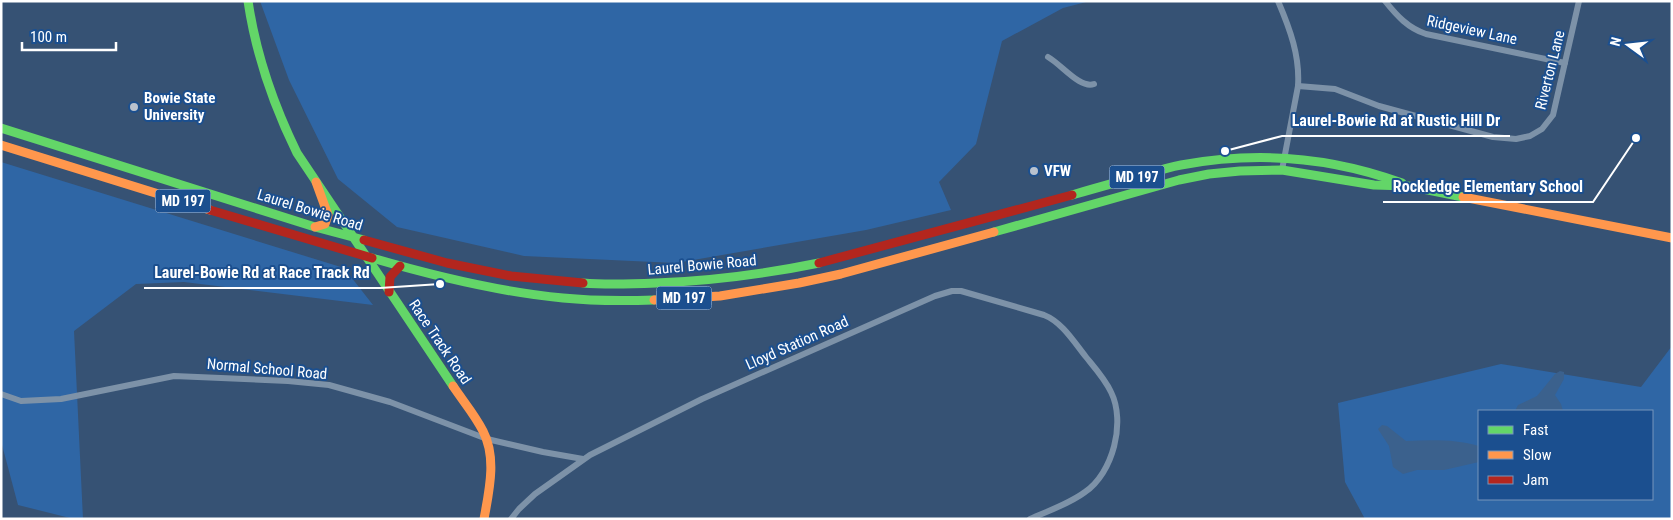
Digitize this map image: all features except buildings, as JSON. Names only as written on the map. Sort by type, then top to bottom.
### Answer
[{"type":"main road","name":"Race Track Road","points":[[248,1],[264,80],[289,138],[365,257],[484,431],[492,464],[484,519]]},
{"type":"main road","name":"Laurel Bowie Road","points":[[1,128],[353,238],[474,269],[541,280],[606,285],[703,281],[766,274],[832,261],[1180,165],[1230,158],[1285,158],[1330,163],[1377,173],[1408,186]]},
{"type":"main road","name":"Laurel Bowie Road","points":[[1,145],[365,257],[511,291],[561,298],[604,301],[720,296],[763,290],[841,274],[1034,222],[1179,180],[1240,171],[1282,170],[1374,185],[1408,186],[1672,238]]},
{"type":"main road","points":[[315,227],[325,224],[328,215],[316,182]]},
{"type":"main road","points":[[389,292],[388,281],[391,273],[400,266]]},
{"type":"street","points":[[1278,1],[1295,48],[1299,72],[1282,170]]},
{"type":"street","name":"Ridgeview Lane","points":[[1385,1],[1403,21],[1426,34],[1565,63]]},
{"type":"street","name":"Riverton Lane","points":[[1298,86],[1335,89],[1379,106],[1493,137],[1516,139],[1536,133],[1551,120],[1555,111],[1579,1]]},
{"type":"street","points":[[1048,57],[1062,66],[1080,82],[1089,85],[1094,84]]},
{"type":"street","name":"Lloyd Station Road","points":[[511,519],[535,494],[581,460],[702,399],[935,296],[952,291],[969,292],[1049,317],[1059,324],[1111,392],[1116,409],[1117,434],[1109,460],[1100,475],[1085,492],[1030,519]]},
{"type":"street","name":"Normal School Road","points":[[1,394],[21,400],[62,399],[174,376],[288,381],[329,385],[390,402],[487,439],[581,460]]},
{"type":"shaded area","points":[[260,1],[1090,1],[1063,8],[1002,41],[976,144],[939,182],[951,210],[866,230],[676,263],[524,256],[397,227],[338,179],[289,80]]},
{"type":"shaded area","points":[[1,162],[344,268],[373,305],[184,282],[136,284],[74,331],[83,519],[74,519],[18,505],[1,441]]},
{"type":"shaded area","points":[[1672,346],[1672,519],[1365,519],[1345,482],[1338,403],[1501,364],[1641,387]]},
{"type":"shaded area","points":[[1560,371],[1564,372],[1564,379],[1555,395],[1563,410],[1516,410],[1518,405],[1537,396],[1555,374]]},
{"type":"shaded area","points":[[1382,425],[1387,426],[1406,441],[1452,441],[1478,446],[1478,462],[1444,470],[1417,470],[1403,474],[1393,467],[1389,446],[1378,429]]},
{"type":"traffic: fast","points":[[248,1],[251,21],[266,79],[297,153],[453,386]]},
{"type":"traffic: fast","points":[[1,128],[315,227],[364,240]]},
{"type":"traffic: fast","points":[[1072,195],[1176,166],[1237,158],[1293,159],[1321,162],[1348,167],[1402,183]]},
{"type":"traffic: fast","points":[[994,232],[1179,180],[1209,174],[1240,171],[1282,170],[1374,185],[1408,186],[1463,197]]},
{"type":"traffic: fast","points":[[372,258],[443,277],[514,292],[586,300],[654,300]]},
{"type":"traffic: fast","points":[[583,283],[629,284],[697,281],[758,274],[819,263]]},
{"type":"traffic: slow","points":[[1,145],[210,210]]},
{"type":"traffic: slow","points":[[315,227],[325,224],[328,215],[316,182]]},
{"type":"traffic: slow","points":[[1463,197],[1672,238]]},
{"type":"traffic: slow","points":[[654,300],[720,296],[799,283],[841,274],[994,232]]},
{"type":"traffic: slow","points":[[453,386],[483,431],[490,452],[491,475],[484,519]]},
{"type":"traffic: jam","points":[[819,263],[1072,195]]},
{"type":"traffic: jam","points":[[210,210],[372,258]]},
{"type":"traffic: jam","points":[[364,240],[447,263],[511,276],[583,283]]},
{"type":"traffic: jam","points":[[389,292],[390,277],[400,266]]},
{"type":"place","name":"Bowie State University","points":[[134,107]]},
{"type":"place","name":"Rockledge Elementary School","points":[[1636,138]]},
{"type":"place","name":"Laurel-Bowie Rd at Rustic Hill Dr","points":[[1225,151]]},
{"type":"place","name":"VFW","points":[[1034,171]]},
{"type":"place","name":"Laurel-Bowie Rd at Race Track Rd","points":[[440,284]]}]
